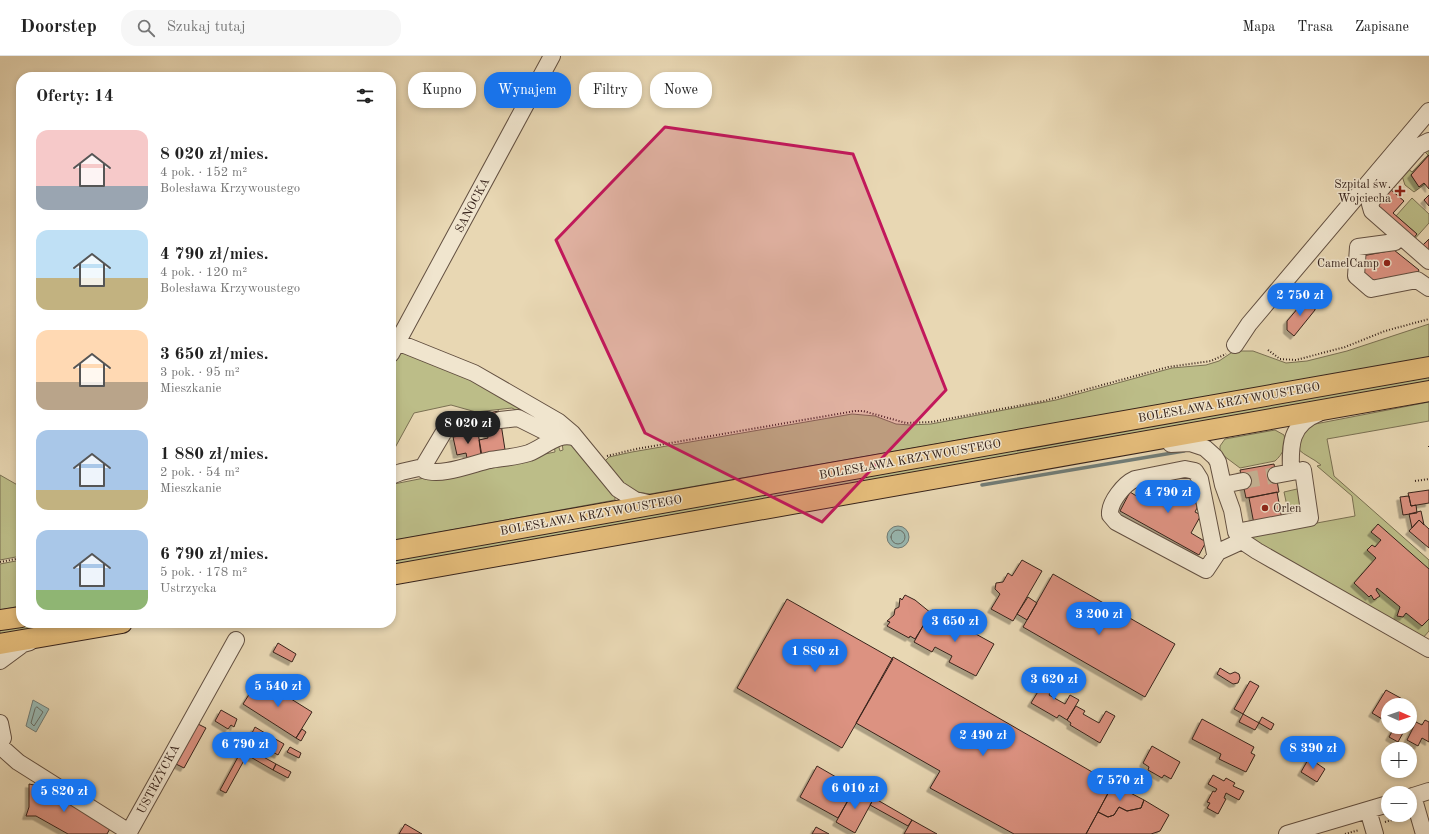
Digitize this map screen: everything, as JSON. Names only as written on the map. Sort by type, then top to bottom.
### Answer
[{"type":"main road","name":"BOLESŁAWA KRZYWOUSTEGO","points":[[396,550],[1429,367]]},
{"type":"main road","name":"BOLESŁAWA KRZYWOUSTEGO","points":[[396,574],[1429,391]]},
{"type":"main road","points":[[0,620],[16,618]]},
{"type":"main road","points":[[0,644],[93,628]]},
{"type":"street","name":"SANOCKA","points":[[396,338],[552,56]]},
{"type":"street","points":[[1235,345],[1249,324],[1429,111]]},
{"type":"street","points":[[1429,141],[1419,146],[1375,196],[1370,204],[1372,211],[1429,261]]},
{"type":"street","points":[[1395,242],[1358,247],[1356,276],[1370,289],[1417,280],[1429,288]]},
{"type":"street","points":[[396,340],[474,373],[559,422],[576,438],[618,489],[635,500],[654,504]]},
{"type":"street","points":[[1215,554],[1200,479],[1192,470],[1184,469],[1135,479],[1129,482],[1112,503],[1110,515],[1116,522],[1206,570],[1215,554],[1239,536],[1310,518],[1303,470],[1284,474],[1294,435],[1298,426],[1308,418],[1330,409]]},
{"type":"street","points":[[396,474],[423,467],[445,430],[492,421],[518,418],[556,437]]},
{"type":"street","points":[[423,467],[424,470],[434,472],[524,454],[556,437],[568,436],[576,438]]},
{"type":"street","points":[[1140,442],[1162,446],[1186,442],[1201,446],[1209,451],[1218,462],[1223,485],[1239,536],[1257,551],[1429,649]]},
{"type":"street","points":[[1223,485],[1242,481]]},
{"type":"street","points":[[0,661],[23,644],[46,636]]},
{"type":"street","name":"USTRZYCKA","points":[[129,833],[236,640]]},
{"type":"street","points":[[0,722],[3,738],[0,745],[18,762],[129,833]]},
{"type":"street","points":[[1417,795],[1429,791]]},
{"type":"street","points":[[1287,834],[1381,806]]},
{"type":"street","points":[[1368,810],[1375,834]]},
{"type":"street","points":[[1417,822],[1419,833]]},
{"type":"path","points":[[1268,350],[1280,359],[1296,360],[1345,347],[1386,332],[1429,319]]},
{"type":"path","points":[[608,455],[855,411],[863,411],[906,423],[931,422],[1044,401],[1168,367],[1211,361],[1225,354],[1235,345]]},
{"type":"path","points":[[1415,481],[1429,479]]},
{"type":"path","points":[[0,562],[16,559]]},
{"type":"highlighted area","points":[[665,127],[853,154],[946,390],[822,522],[645,433],[556,240]]},
{"type":"green space","points":[[1429,146],[1429,155],[1411,175],[1419,186],[1424,183],[1425,184],[1414,192],[1405,185],[1402,176],[1406,167],[1412,172],[1428,155],[1422,149]]},
{"type":"green space","points":[[1412,198],[1429,214],[1429,223],[1412,242],[1411,241],[1417,234],[1396,216]]},
{"type":"green space","points":[[1429,324],[1429,358],[650,494],[631,491],[604,462],[609,457],[632,452],[852,414],[875,416],[896,424],[931,424],[1056,400],[1172,368],[1206,365],[1219,361],[1234,351],[1253,351],[1286,363],[1307,361],[1347,351]]},
{"type":"green space","points":[[402,352],[439,363],[556,425],[555,431],[512,408],[476,412],[451,405],[414,413],[396,446],[396,357]]},
{"type":"green space","points":[[1429,374],[1429,384],[396,567],[396,557]]},
{"type":"green space","points":[[1429,402],[1429,421],[1327,439],[1334,476],[1429,560],[1429,631],[1422,639],[1252,540],[1253,536],[1257,534],[1355,516],[1352,496],[1317,466],[1321,465],[1298,449],[1298,438],[1310,425]]},
{"type":"green space","points":[[1275,430],[1284,435],[1285,446],[1275,461],[1240,468],[1220,453],[1220,446],[1225,439]]},
{"type":"green space","points":[[562,443],[571,443],[610,490],[615,497],[615,500],[396,540],[396,484],[555,452],[554,444],[558,444],[560,451],[563,450]]},
{"type":"green space","points":[[0,475],[16,484],[16,557],[0,560]]},
{"type":"green space","points":[[1297,489],[1299,490],[1300,505],[1289,508],[1287,506],[1284,492]]},
{"type":"green space","points":[[16,561],[16,607],[0,610],[0,564]]},
{"type":"green space","points":[[16,624],[16,628],[55,628],[0,638],[0,626]]},
{"type":"water","points":[[898,526],[902,527],[908,533],[908,541],[902,547],[898,548],[894,547],[888,541],[887,537],[888,533],[894,527]]},
{"type":"water","points":[[33,700],[49,709],[36,732],[26,726]]},
{"type":"building","points":[[1429,155],[1429,189],[1424,183],[1419,187],[1411,175]]},
{"type":"building","points":[[1390,189],[1404,201],[1393,213],[1417,234],[1411,241],[1374,209]]},
{"type":"building","points":[[1429,195],[1429,206],[1424,200]]},
{"type":"building","points":[[1429,239],[1429,252],[1422,246]]},
{"type":"building","name":"CamelCamp","points":[[1394,250],[1419,270],[1418,272],[1366,282],[1362,256]]},
{"type":"building","points":[[1307,300],[1315,306],[1315,310],[1294,336],[1287,330],[1287,321],[1304,301]]},
{"type":"building","points":[[499,411],[506,456],[481,455],[479,440],[488,438],[483,414]]},
{"type":"building","points":[[478,433],[482,456],[467,458],[466,453],[457,455],[453,437]]},
{"type":"building","points":[[1274,464],[1279,492],[1246,498],[1240,470]]},
{"type":"building","points":[[1192,482],[1197,508],[1195,512],[1201,515],[1191,533],[1206,542],[1199,555],[1120,511],[1130,492],[1138,497],[1142,489],[1153,495],[1156,489]]},
{"type":"building","points":[[1429,490],[1429,503],[1411,506],[1408,493]]},
{"type":"building","name":"Orlen","points":[[1277,492],[1282,519],[1254,524],[1249,498]]},
{"type":"building","points":[[1409,496],[1411,506],[1416,505],[1417,513],[1403,515],[1400,497]]},
{"type":"building","points":[[1421,511],[1424,525],[1419,520],[1412,528],[1409,514]]},
{"type":"building","points":[[1419,520],[1429,529],[1429,548],[1409,531]]},
{"type":"building","points":[[1378,524],[1429,569],[1429,619],[1422,626],[1406,613],[1403,617],[1397,616],[1400,607],[1377,588],[1376,590],[1380,596],[1374,600],[1371,595],[1369,597],[1354,583],[1376,558],[1367,550],[1372,545],[1375,547],[1381,540],[1371,532]]},
{"type":"building","points":[[1022,560],[1042,571],[1013,621],[991,609],[1000,594],[995,589],[996,583],[1003,582],[1008,573],[1012,576]]},
{"type":"building","points":[[1053,574],[1175,644],[1145,697],[1023,627]]},
{"type":"building","points":[[905,595],[915,600],[931,613],[915,639],[910,636],[909,638],[887,626],[890,622],[887,621],[894,615],[895,609],[899,607],[900,598],[902,600]]},
{"type":"building","points":[[1028,597],[1037,603],[1027,620],[1017,614]]},
{"type":"building","points":[[787,599],[893,659],[842,748],[737,688]]},
{"type":"building","points":[[932,610],[994,644],[976,676],[949,662],[952,656],[935,647],[932,652],[914,642]]},
{"type":"building","points":[[278,643],[296,654],[292,662],[273,652]]},
{"type":"building","points":[[893,657],[1113,784],[1086,834],[1014,834],[930,788],[940,771],[856,723]]},
{"type":"building","points":[[1220,668],[1230,674],[1235,672],[1239,674],[1240,678],[1238,683],[1233,684],[1217,674]]},
{"type":"building","points":[[1047,677],[1056,682],[1049,695],[1065,704],[1070,695],[1079,700],[1067,720],[1059,715],[1057,718],[1031,703]]},
{"type":"building","points":[[259,679],[312,712],[296,738],[243,704]]},
{"type":"building","points":[[1250,681],[1259,686],[1243,714],[1234,709]]},
{"type":"building","points":[[1386,690],[1401,698],[1381,698]]},
{"type":"building","points":[[1381,698],[1381,718],[1372,713]]},
{"type":"building","points":[[1076,706],[1085,711],[1083,714],[1099,723],[1106,711],[1115,716],[1100,743],[1070,725],[1071,723],[1067,720]]},
{"type":"building","points":[[221,710],[237,719],[234,727],[231,725],[228,729],[215,721]]},
{"type":"building","points":[[1243,714],[1259,723],[1255,730],[1239,722]]},
{"type":"building","points":[[1262,717],[1274,724],[1271,730],[1259,723]]},
{"type":"building","points":[[1202,719],[1254,747],[1251,753],[1255,755],[1246,772],[1219,759],[1221,754],[1192,739]]},
{"type":"building","points":[[1425,720],[1429,722],[1429,742],[1422,738],[1418,746],[1417,742],[1411,742],[1407,740],[1410,734],[1417,734],[1417,722],[1422,725]]},
{"type":"building","points":[[196,723],[206,728],[184,768],[174,763]]},
{"type":"building","points":[[255,727],[265,733],[259,744],[249,739]]},
{"type":"building","points":[[302,729],[306,732],[301,741],[296,738]]},
{"type":"building","points":[[265,733],[284,744],[278,755],[259,744]]},
{"type":"building","points":[[1391,734],[1402,734],[1398,742],[1389,737]]},
{"type":"building","points":[[244,746],[276,764],[273,770],[247,755],[226,793],[220,790]]},
{"type":"building","points":[[1152,746],[1180,762],[1171,779],[1164,775],[1162,778],[1148,770],[1149,767],[1143,763]]},
{"type":"building","points":[[290,747],[301,753],[299,758],[287,752]]},
{"type":"building","points":[[1309,758],[1325,769],[1317,782],[1301,772]]},
{"type":"building","points":[[276,764],[291,772],[288,778],[273,770]]},
{"type":"building","points":[[817,766],[855,788],[838,818],[800,797]]},
{"type":"building","points":[[1213,775],[1224,781],[1226,778],[1235,783],[1233,786],[1244,791],[1239,800],[1226,793],[1224,798],[1226,799],[1218,814],[1207,808],[1210,803],[1207,802],[1213,791],[1215,792],[1217,789],[1208,784]]},
{"type":"building","points":[[29,784],[45,787],[112,825],[107,834],[68,834],[36,816],[26,816],[29,807]]},
{"type":"building","points":[[1113,784],[1144,800],[1141,808],[1127,811],[1119,807],[1114,815],[1108,817],[1098,812]]},
{"type":"building","points":[[855,788],[874,798],[855,833],[836,822]]},
{"type":"building","points":[[874,798],[912,820],[908,826],[870,805]]},
{"type":"building","points":[[1144,800],[1169,815],[1160,831],[1151,834],[1086,834],[1098,812],[1108,817],[1114,815],[1119,807],[1127,811],[1141,808]]},
{"type":"building","points":[[912,820],[937,834],[904,834]]},
{"type":"building","points":[[405,824],[422,834],[399,834]]},
{"type":"building","points":[[816,827],[829,834],[812,834]]},
{"type":"waterway","points":[[982,485],[1184,451]]},
{"type":"tunnel","points":[[1243,481],[1276,475]]},
{"type":"place","name":"Szpital św. Wojciecha","points":[[1400,191]]},
{"type":"place","name":"CamelCamp","points":[[1387,263]]},
{"type":"place","name":"Orlen","points":[[1265,508]]}]
